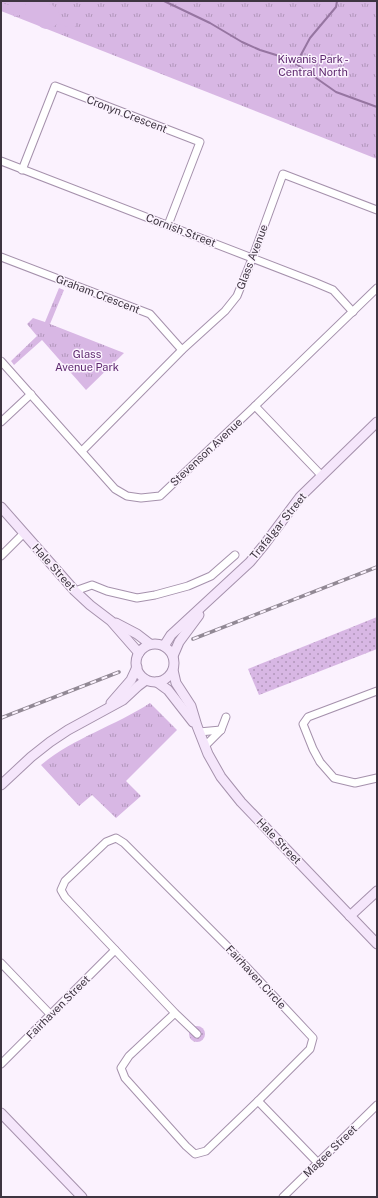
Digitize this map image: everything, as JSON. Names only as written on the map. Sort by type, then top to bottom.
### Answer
[{"type":"main road","name":"Trafalgar Street","points":[[164,646],[171,635],[250,562],[300,497],[377,422]]},
{"type":"main road","name":"Hale Street","points":[[1,507],[75,591],[90,605],[111,621],[137,634],[150,644]]},
{"type":"main road","name":"Trafalgar Street","points":[[173,656],[179,642],[213,596]]},
{"type":"main road","name":"Hale Street","points":[[111,621],[139,653]]},
{"type":"main road","points":[[150,644],[164,646],[173,656],[173,670],[166,678],[157,682],[146,680],[139,672],[137,667],[136,660],[139,653],[150,644]]},
{"type":"main road","points":[[106,709],[131,680],[137,667]]},
{"type":"main road","name":"Hale Street","points":[[173,670],[176,683],[191,706],[205,746],[221,777],[241,802],[377,944]]},
{"type":"main road","points":[[1,785],[31,757],[50,742],[68,730],[123,700],[146,680]]},
{"type":"main road","name":"Hale Street","points":[[157,682],[168,690],[198,729]]},
{"type":"main road","points":[[350,916],[377,891]]},
{"type":"main road","points":[[2,1116],[82,1197]]},
{"type":"street","name":"Cronyn Crescent","points":[[22,170],[55,86],[200,142],[168,225]]},
{"type":"street","name":"Cornish Street","points":[[1,161],[333,290],[353,312]]},
{"type":"street","name":"Glass Avenue","points":[[82,451],[182,350],[225,311],[237,296],[283,174],[377,210]]},
{"type":"street","name":"Graham Crescent","points":[[1,257],[150,314],[182,350]]},
{"type":"street","name":"Stevenson Avenue","points":[[1,361],[115,489],[127,496],[141,498],[160,496],[377,288]]},
{"type":"street","points":[[1,422],[31,394]]},
{"type":"street","points":[[255,406],[322,476]]},
{"type":"street","points":[[1,556],[24,533]]},
{"type":"street","points":[[75,591],[92,585],[107,591],[137,598],[154,595],[188,586],[211,576],[236,555]]},
{"type":"street","points":[[377,691],[308,718],[303,724],[320,762],[334,778],[355,783],[377,778]]},
{"type":"street","points":[[205,746],[221,730],[226,718]]},
{"type":"street","points":[[198,729],[221,730]]},
{"type":"street","name":"Fairhaven Circle","points":[[116,838],[124,843],[221,941],[313,1038],[310,1049],[206,1151],[195,1154],[186,1146],[125,1078],[121,1068],[129,1056],[175,1013],[115,950],[65,897],[61,890],[65,880],[106,842],[116,838]]},
{"type":"street","name":"Fairhaven Street","points":[[1,1064],[115,950]]},
{"type":"street","points":[[1,963],[50,1014]]},
{"type":"street","points":[[175,1013],[197,1034]]},
{"type":"street","points":[[258,1101],[318,1163]]},
{"type":"street","name":"Magee Street","points":[[283,1197],[377,1106]]},
{"type":"green space","name":"Kiwanis Park - Central North","points":[[1,1],[377,1],[377,159],[1,11]]},
{"type":"green space","points":[[27,1],[33,1],[35,5],[38,6],[51,4],[58,10],[60,17],[72,20],[75,18],[77,21],[74,29],[71,30],[69,27],[57,24],[54,27],[44,29],[36,22],[35,19],[19,15],[14,17],[13,11],[1,8],[1,3],[17,7],[25,5]]},
{"type":"green space","name":"Glass Avenue Park","points":[[59,288],[64,290],[50,324],[124,353],[86,390],[42,340],[14,365],[11,361],[37,336],[27,324],[33,318],[45,322]]},
{"type":"green space","points":[[377,617],[377,649],[259,695],[248,669]]},
{"type":"green space","points":[[150,703],[177,730],[126,781],[141,796],[116,818],[92,795],[79,806],[41,765],[67,747],[123,719]]},
{"type":"green space","points":[[197,1026],[204,1031],[205,1034],[200,1041],[197,1042],[190,1037],[189,1034],[194,1027]]},
{"type":"waterway","points":[[164,1],[210,23],[242,42],[260,50],[289,59],[336,92],[377,107]]},
{"type":"waterway","points":[[296,64],[310,38],[336,7],[337,1]]},
{"type":"railway","points":[[193,639],[377,567]]},
{"type":"railway","points":[[1,718],[119,672]]}]
